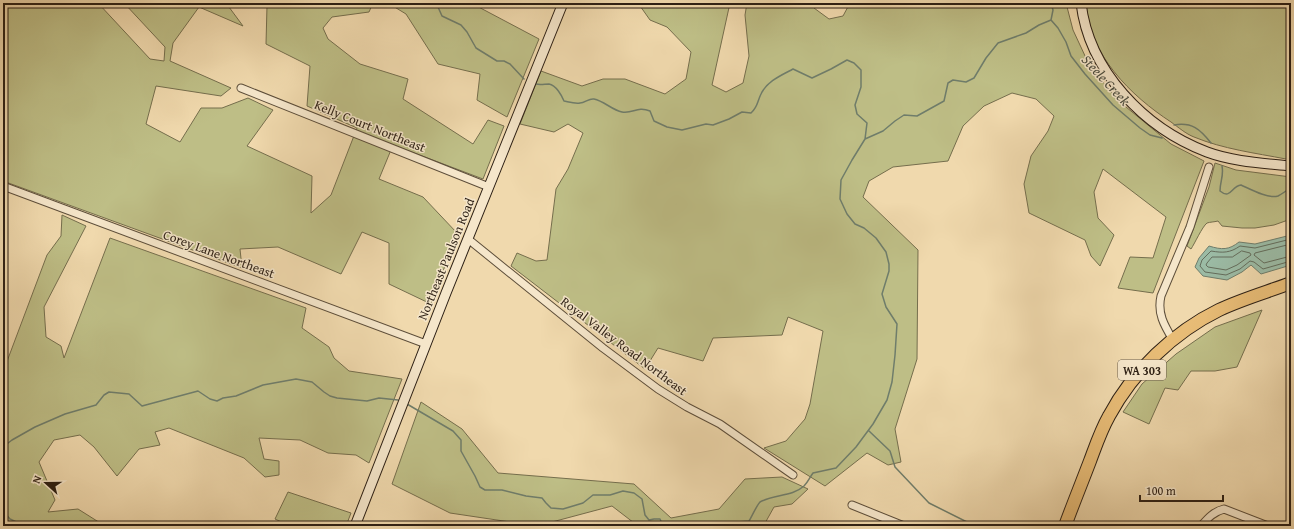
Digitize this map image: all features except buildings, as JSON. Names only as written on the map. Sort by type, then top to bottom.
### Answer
[{"type":"highway","name":"WA 303","points":[[1065,526],[1103,427],[1124,392],[1152,357],[1201,320],[1219,310],[1243,300],[1291,284]]},
{"type":"street","name":"Northeast Paulson Road","points":[[355,526],[426,344],[563,3]]},
{"type":"street","points":[[1081,3],[1084,24],[1089,39],[1102,66],[1124,95],[1150,118],[1183,140],[1207,152],[1246,161],[1291,166]]},
{"type":"street","name":"Kelly Court Northeast","points":[[241,88],[489,187]]},
{"type":"street","points":[[1173,340],[1160,315],[1161,296],[1190,227],[1209,167]]},
{"type":"street","name":"Corey Lane Northeast","points":[[3,186],[426,344]]},
{"type":"street","name":"Royal Valley Road Northeast","points":[[468,239],[603,348],[658,389],[687,407],[720,424],[794,475]]},
{"type":"street","points":[[852,505],[904,526]]},
{"type":"street","points":[[1201,526],[1210,515],[1224,509],[1268,526]]},
{"type":"green space","points":[[3,3],[98,3],[150,59],[164,61],[165,47],[124,3],[226,3],[243,26],[199,7],[173,43],[170,61],[231,88],[221,96],[156,86],[146,124],[180,142],[201,108],[222,108],[248,98],[273,110],[247,146],[312,176],[311,213],[331,195],[357,128],[307,106],[310,66],[266,44],[267,6],[262,3],[373,3],[369,12],[332,17],[323,28],[328,39],[360,64],[408,79],[403,99],[473,144],[488,120],[504,126],[483,179],[393,145],[379,179],[423,197],[457,233],[431,304],[389,284],[389,243],[362,232],[341,274],[278,247],[240,249],[242,268],[3,181]]},
{"type":"green space","points":[[388,3],[471,3],[539,39],[507,117],[477,100],[480,74],[438,64],[406,14]]},
{"type":"green space","points":[[638,3],[730,3],[712,85],[726,92],[743,83],[749,56],[745,15],[747,3],[816,3],[814,8],[829,19],[843,16],[850,3],[1066,3],[1073,30],[1086,58],[1103,82],[1120,102],[1171,144],[1204,161],[1153,293],[1118,288],[1130,257],[1153,258],[1166,217],[1103,169],[1094,192],[1098,218],[1114,235],[1100,266],[1091,256],[1085,240],[1029,213],[1024,184],[1031,156],[1048,131],[1054,116],[1036,99],[1012,93],[984,106],[963,126],[948,161],[893,167],[869,181],[863,197],[918,250],[917,359],[895,429],[901,462],[888,465],[867,453],[825,486],[764,448],[786,441],[805,419],[810,404],[823,331],[788,317],[782,335],[713,338],[703,361],[658,348],[645,369],[511,266],[517,253],[536,261],[547,260],[556,189],[568,169],[583,133],[568,124],[554,132],[520,124],[541,71],[582,86],[603,79],[625,79],[665,94],[686,79],[691,52],[667,27],[650,20]]},
{"type":"green space","points":[[1086,3],[1291,3],[1291,159],[1216,145],[1188,134],[1156,112],[1127,86],[1114,72],[1103,56],[1094,39]]},
{"type":"green space","points":[[1215,163],[1236,170],[1291,177],[1291,219],[1274,225],[1255,228],[1222,226],[1218,221],[1207,223],[1191,249],[1187,246],[1209,187]]},
{"type":"green space","points":[[62,215],[86,226],[44,307],[46,337],[61,346],[64,358],[110,238],[306,308],[302,328],[329,347],[334,358],[349,371],[402,379],[369,463],[356,455],[328,453],[300,440],[259,438],[264,459],[279,461],[279,475],[265,477],[244,458],[169,428],[155,432],[160,445],[139,449],[117,476],[94,447],[80,435],[54,440],[39,462],[55,500],[48,512],[78,509],[105,526],[3,526],[3,372],[47,255],[61,236]]},
{"type":"green space","points":[[1262,310],[1237,367],[1215,371],[1191,371],[1178,390],[1165,388],[1149,424],[1123,412],[1142,384],[1176,354],[1215,327]]},
{"type":"green space","points":[[421,402],[462,429],[498,473],[634,484],[671,518],[719,509],[745,479],[782,477],[808,489],[792,504],[774,507],[764,525],[760,526],[638,526],[612,506],[537,526],[450,513],[392,484]]},
{"type":"green space","points":[[288,492],[351,513],[346,526],[290,526],[275,519]]},
{"type":"water","points":[[1291,235],[1291,265],[1261,274],[1251,265],[1227,280],[1203,276],[1195,267],[1199,258],[1209,246],[1225,248],[1232,247],[1239,242],[1255,244]]},
{"type":"waterway","points":[[433,3],[438,7],[442,16],[461,25],[467,32],[476,48],[497,61],[504,61],[510,64],[524,79]]},
{"type":"waterway","points":[[1051,3],[1053,10],[1051,20]]},
{"type":"waterway","name":"Steele Creek","points":[[1051,20],[1058,28],[1066,42],[1071,56],[1113,105],[1150,135],[1162,138]]},
{"type":"waterway","points":[[734,526],[737,522],[749,521],[760,502],[765,499],[799,490],[813,473],[836,468],[856,447],[873,424],[887,400],[892,382],[897,324],[886,307],[882,294],[889,271],[889,264],[886,252],[876,238],[864,228],[855,224],[847,214],[840,199],[841,180],[865,139],[883,131],[904,115],[917,116],[944,101],[948,83],[953,80],[966,82],[974,78],[986,58],[998,43],[1026,33],[1051,20]]},
{"type":"waterway","points":[[536,84],[549,84],[554,86],[564,101],[572,103],[594,99],[622,112],[642,109],[650,111],[654,121],[667,127],[682,130],[706,124],[713,125],[742,112],[751,113],[755,109],[761,94],[767,85],[793,69],[812,78],[847,60],[854,63],[861,70],[861,87],[855,105],[857,114],[867,123],[865,139]]},
{"type":"waterway","name":"Steele Creek","points":[[1174,125],[1180,124],[1191,126],[1199,130],[1211,143]]},
{"type":"waterway","name":"Steele Creek","points":[[1222,166],[1223,173],[1220,191],[1227,194],[1241,185],[1259,193],[1274,197],[1291,188]]},
{"type":"waterway","points":[[3,447],[35,427],[65,414],[96,405],[104,395],[109,392],[129,394],[142,406],[198,391],[210,399],[217,401],[223,398],[236,396],[263,385],[296,379],[312,382],[330,396],[337,398],[367,401],[379,398],[398,400]]},
{"type":"waterway","points":[[407,404],[453,431],[461,440],[461,451],[480,487],[485,490],[502,490],[542,498],[551,508],[563,509],[583,503],[593,495],[610,495],[623,491],[634,493],[642,499],[645,515],[649,520],[660,519],[663,526]]},
{"type":"waterway","points":[[869,431],[890,451],[895,467],[929,503],[975,526]]},
{"type":"waterway","points":[[3,511],[10,519],[25,526]]}]
